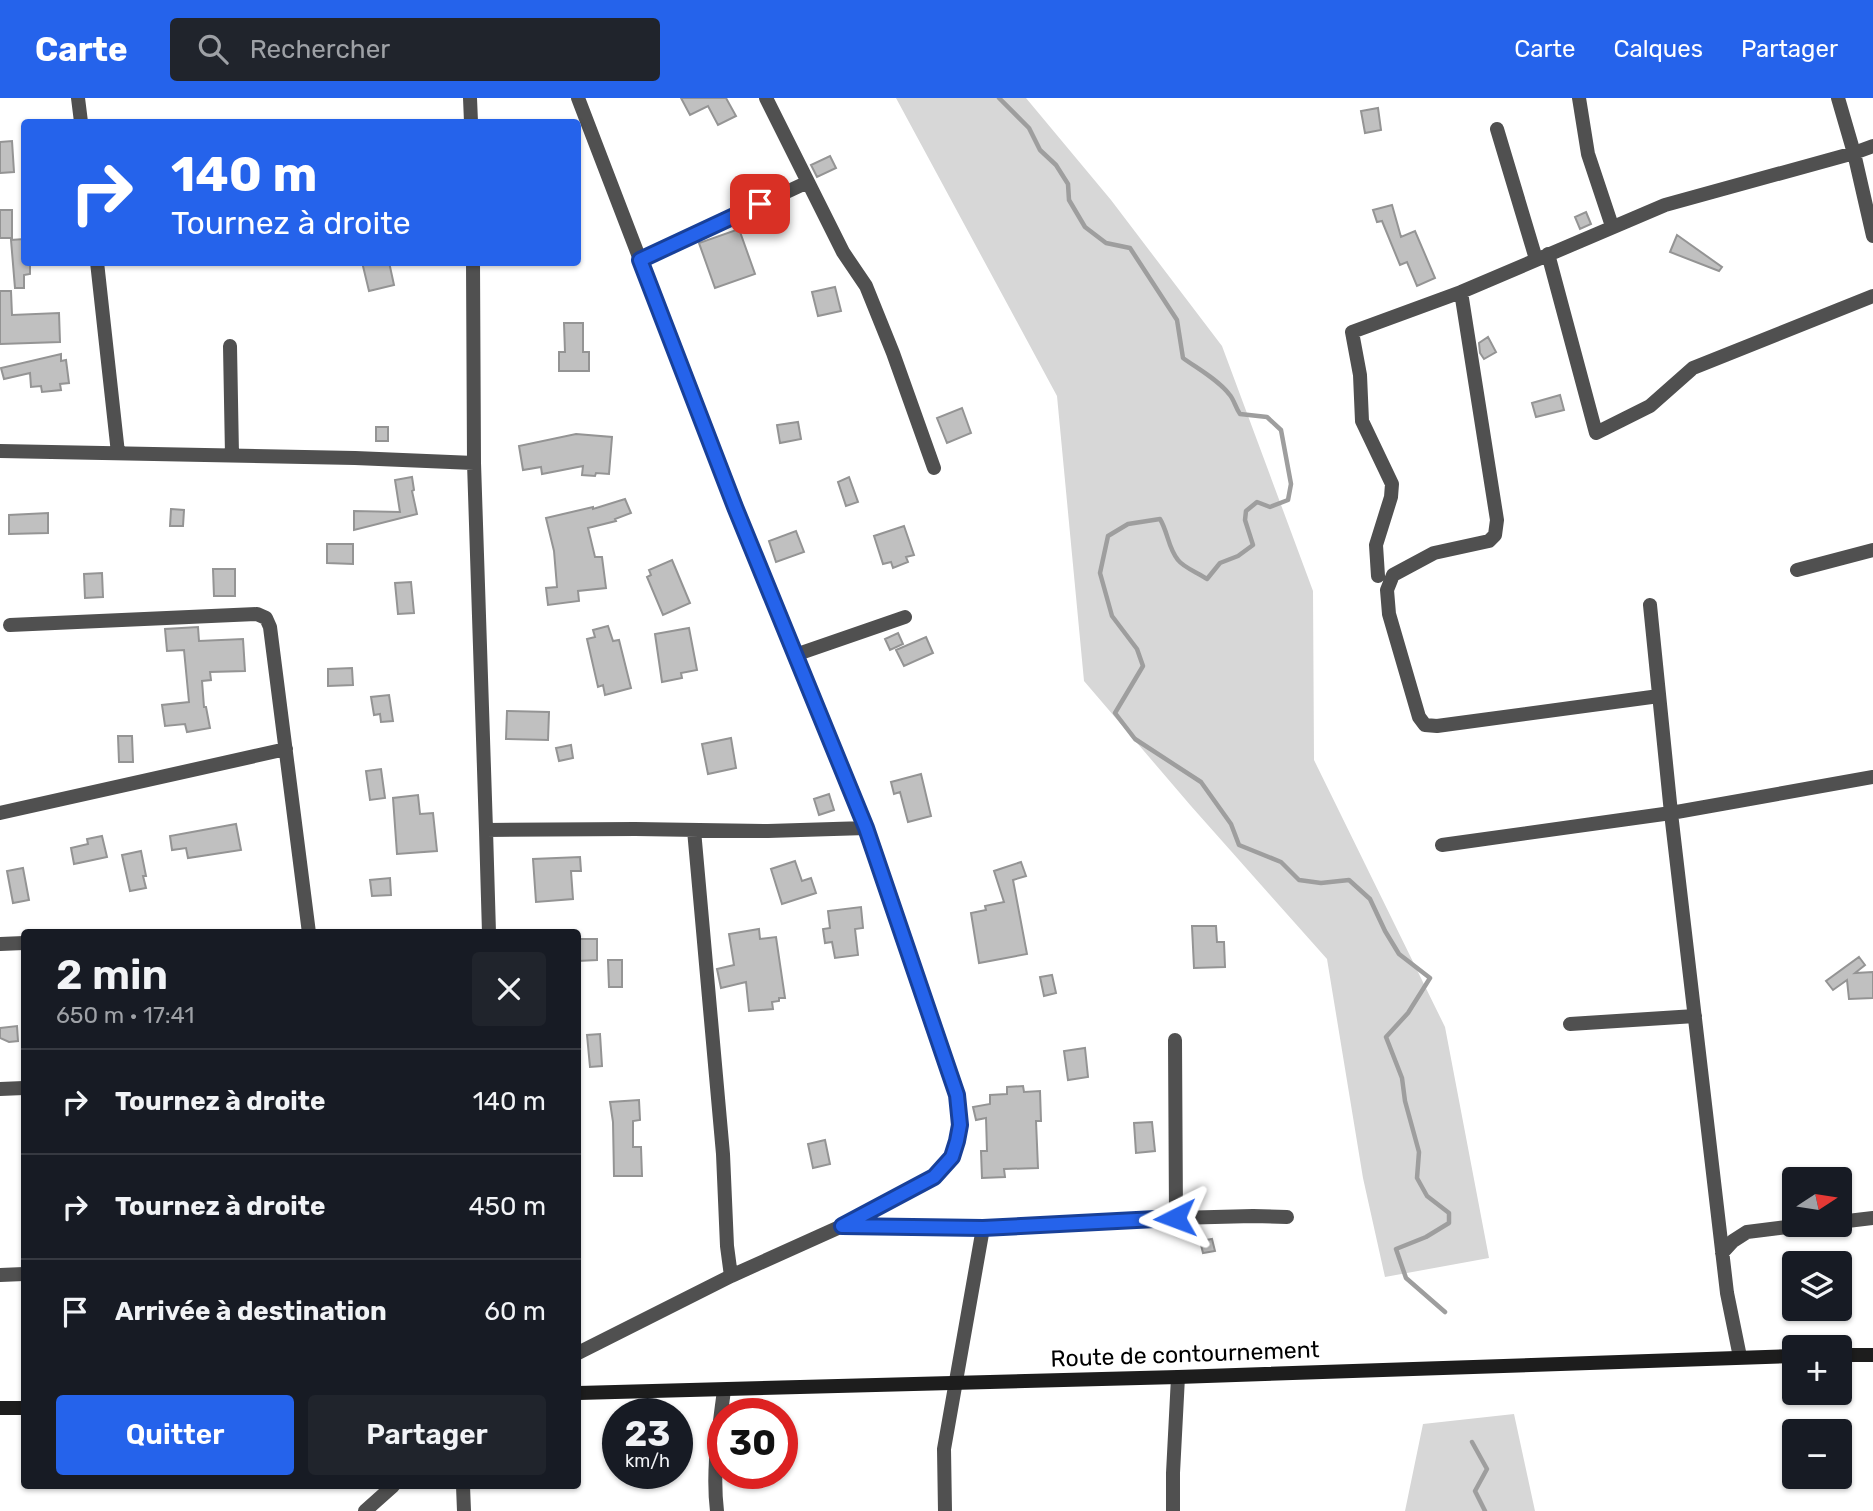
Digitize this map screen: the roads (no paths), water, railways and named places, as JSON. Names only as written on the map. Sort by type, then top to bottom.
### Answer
[{"type":"street","points":[[78,98],[81,119]]},
{"type":"street","points":[[470,98],[471,119]]},
{"type":"street","points":[[578,98],[735,507],[866,828],[957,1095],[960,1125],[952,1157],[934,1177],[842,1226],[732,1276],[581,1352]]},
{"type":"street","points":[[766,98],[843,252],[866,286],[934,468]]},
{"type":"street","points":[[1579,98],[1588,154],[1612,226]]},
{"type":"street","points":[[1838,98],[1873,236]]},
{"type":"street","points":[[1497,129],[1542,257],[1596,433],[1650,406],[1693,368],[1873,296]]},
{"type":"street","points":[[1378,576],[1376,545],[1391,497],[1392,484],[1362,421],[1360,375],[1352,332],[1461,292],[1665,205],[1873,146]]},
{"type":"street","points":[[640,260],[808,182]]},
{"type":"street","points":[[97,266],[118,453]]},
{"type":"street","points":[[473,266],[474,463],[489,929]]},
{"type":"street","points":[[1461,292],[1497,520],[1495,535],[1489,541],[1434,553],[1393,575],[1387,590],[1389,614],[1419,717],[1425,725],[1437,726],[1659,696]]},
{"type":"street","points":[[230,346],[232,455]]},
{"type":"street","points":[[0,451],[474,463]]},
{"type":"street","points":[[1797,570],[1873,550]]},
{"type":"street","points":[[1650,605],[1722,1253],[1740,1357]]},
{"type":"street","points":[[10,625],[257,614],[266,618],[270,627],[308,929]]},
{"type":"street","points":[[795,655],[905,617]]},
{"type":"street","points":[[0,813],[286,749]]},
{"type":"street","points":[[1442,845],[1671,813],[1873,776]]},
{"type":"street","points":[[486,830],[768,831],[866,828]]},
{"type":"street","points":[[694,830],[723,1154],[727,1245],[732,1276]]},
{"type":"street","points":[[0,944],[21,943]]},
{"type":"street","points":[[1570,1024],[1695,1016]]},
{"type":"street","points":[[1175,1040],[1175,1218]]},
{"type":"street","points":[[0,1089],[21,1088]]},
{"type":"street","points":[[842,1226],[983,1228],[1175,1218],[1287,1217]]},
{"type":"street","points":[[1852,1220],[1873,1218]]},
{"type":"street","points":[[945,1511],[944,1449],[983,1228]]},
{"type":"street","points":[[1722,1253],[1733,1241],[1747,1232],[1782,1228]]},
{"type":"street","points":[[0,1275],[21,1274]]},
{"type":"street","points":[[1852,1355],[1873,1355]]},
{"type":"street","name":"Route de contournement","points":[[581,1393],[1178,1377],[1782,1356]]},
{"type":"street","points":[[1173,1511],[1178,1377]]},
{"type":"street","points":[[717,1511],[713,1486],[724,1390]]},
{"type":"street","points":[[0,1408],[21,1408]]},
{"type":"street","points":[[365,1511],[390,1489]]},
{"type":"street","points":[[463,1489],[464,1511]]},
{"type":"waterway","points":[[999,98],[1029,128],[1040,150],[1056,165],[1068,184],[1069,200],[1085,227],[1106,243],[1130,248],[1177,320],[1183,358],[1224,389],[1240,414],[1267,417],[1281,430],[1291,484],[1288,500],[1270,507],[1257,502],[1246,511],[1245,520],[1253,545],[1238,556],[1220,563],[1207,579],[1178,560],[1160,519],[1128,524],[1108,536],[1100,573],[1112,616],[1137,649],[1143,666],[1115,713],[1135,739],[1201,782],[1231,824],[1239,845],[1281,862],[1299,880],[1321,883],[1349,880],[1370,899],[1399,954],[1430,978],[1408,1013],[1386,1037],[1402,1078],[1405,1101],[1419,1152],[1417,1178],[1427,1196],[1449,1213],[1449,1223],[1426,1237],[1396,1249],[1406,1278],[1445,1312]]},
{"type":"waterway","points":[[1472,1442],[1487,1469],[1475,1491],[1485,1511]]}]
